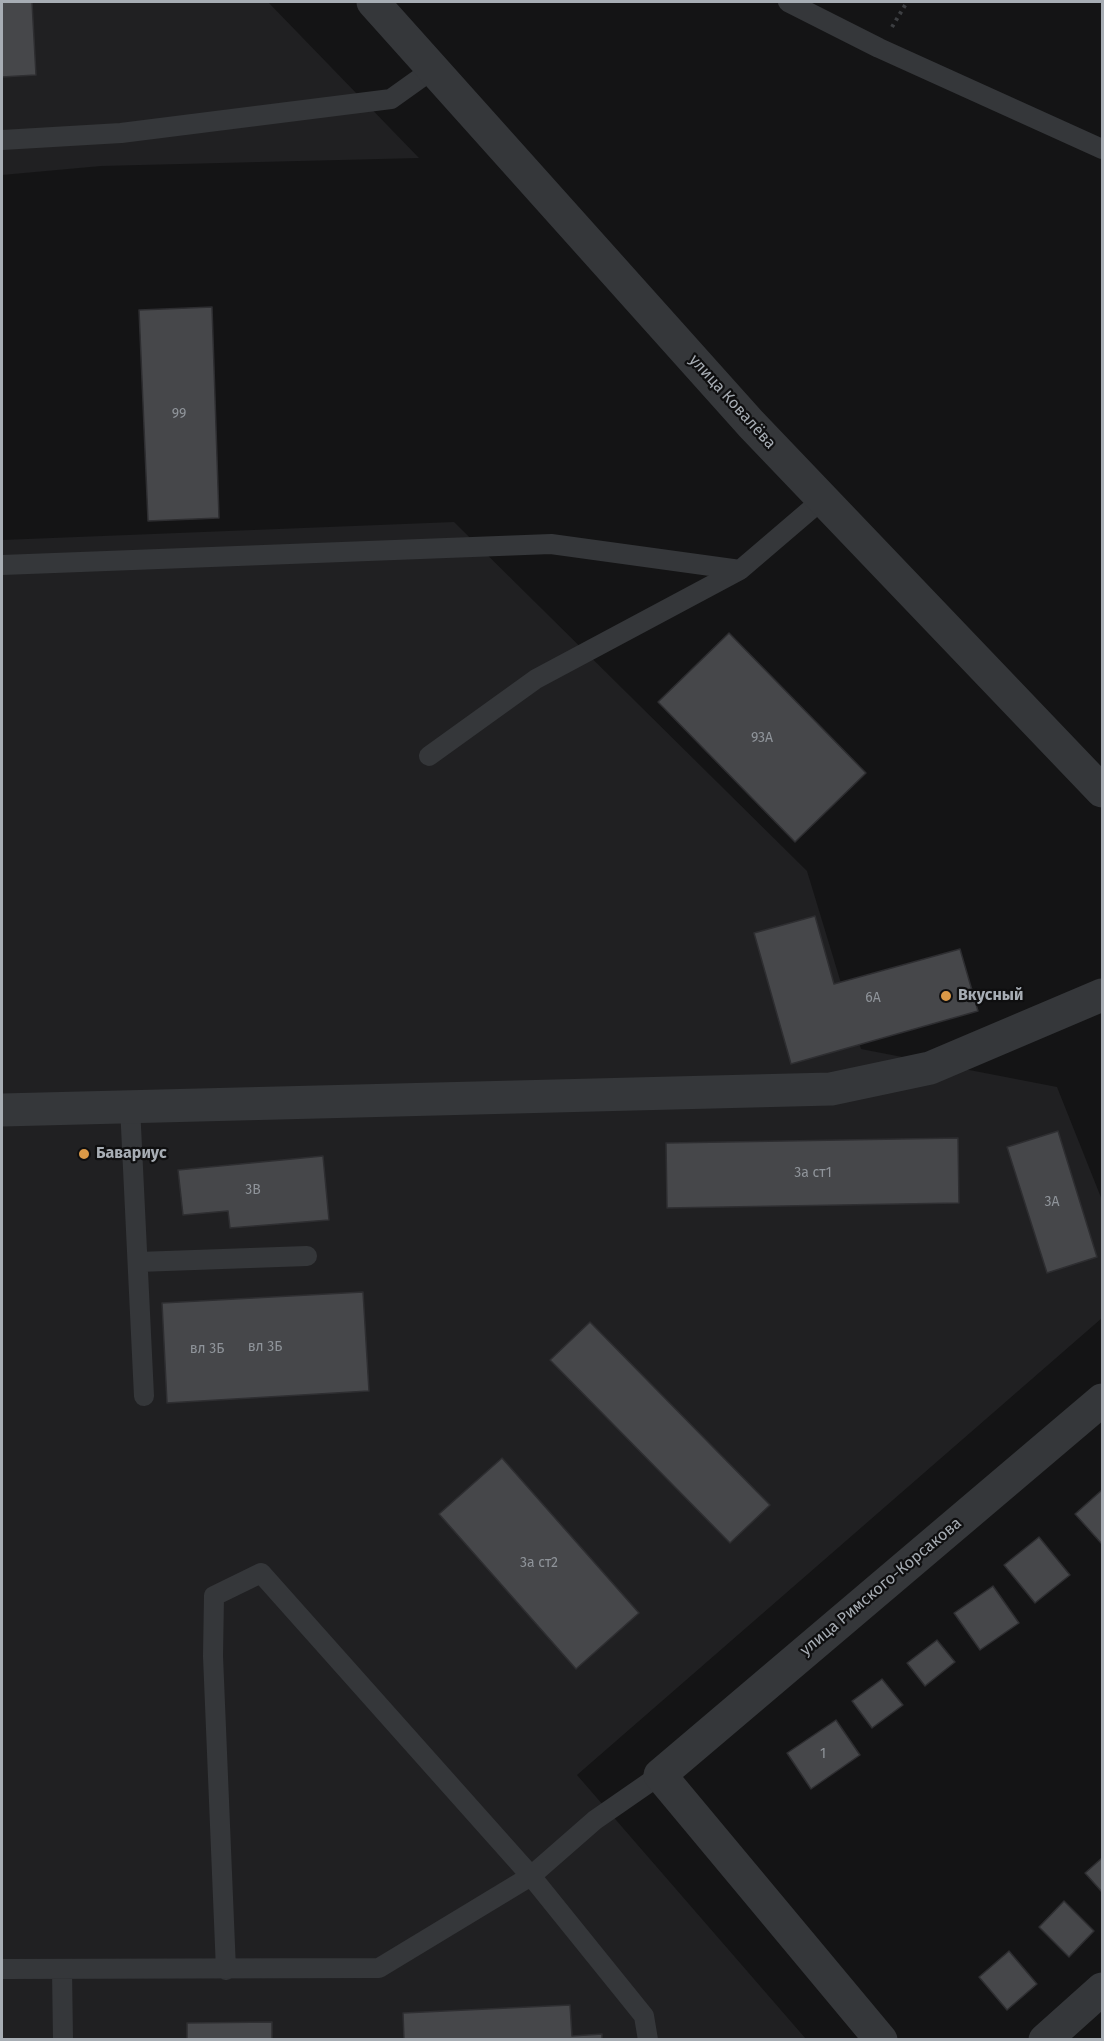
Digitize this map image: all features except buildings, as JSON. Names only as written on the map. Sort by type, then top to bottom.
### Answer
[{"type":"street","name":"улица Ковалёва","points":[[373,2],[751,424],[1102,791]]},
{"type":"street","points":[[2,1110],[831,1089],[930,1068],[1102,994]]},
{"type":"street","name":"улица Римского-Корсакова","points":[[660,1775],[1102,1400]]},
{"type":"street","points":[[660,1775],[881,2040]]},
{"type":"street","points":[[1045,2040],[1102,1989]]},
{"type":"lane","points":[[788,2],[879,48],[1102,148]]},
{"type":"lane","points":[[2,140],[121,133],[391,99],[433,69]]},
{"type":"lane","points":[[429,756],[536,679],[740,570],[823,499]]},
{"type":"lane","points":[[2,566],[551,544],[740,570]]},
{"type":"lane","points":[[129,1106],[144,1395]]},
{"type":"lane","points":[[138,1262],[307,1256]]},
{"type":"lane","points":[[226,1970],[213,1656],[214,1596],[261,1573],[531,1876],[644,2016],[648,2040]]},
{"type":"lane","points":[[2,1969],[379,1968],[531,1876],[595,1820],[660,1775]]},
{"type":"lane","points":[[62,1969],[63,2040]]},
{"type":"shaded area","points":[[2,2],[268,2],[419,158],[101,166],[2,175]]},
{"type":"shaded area","points":[[454,522],[807,871],[861,1049],[1057,1087],[1102,1200],[1102,1318],[577,1775],[806,2039],[2,2039],[2,540]]},
{"type":"place","name":"Вкусный","points":[[946,996]]},
{"type":"place","name":"Бавариус","points":[[84,1154]]}]
